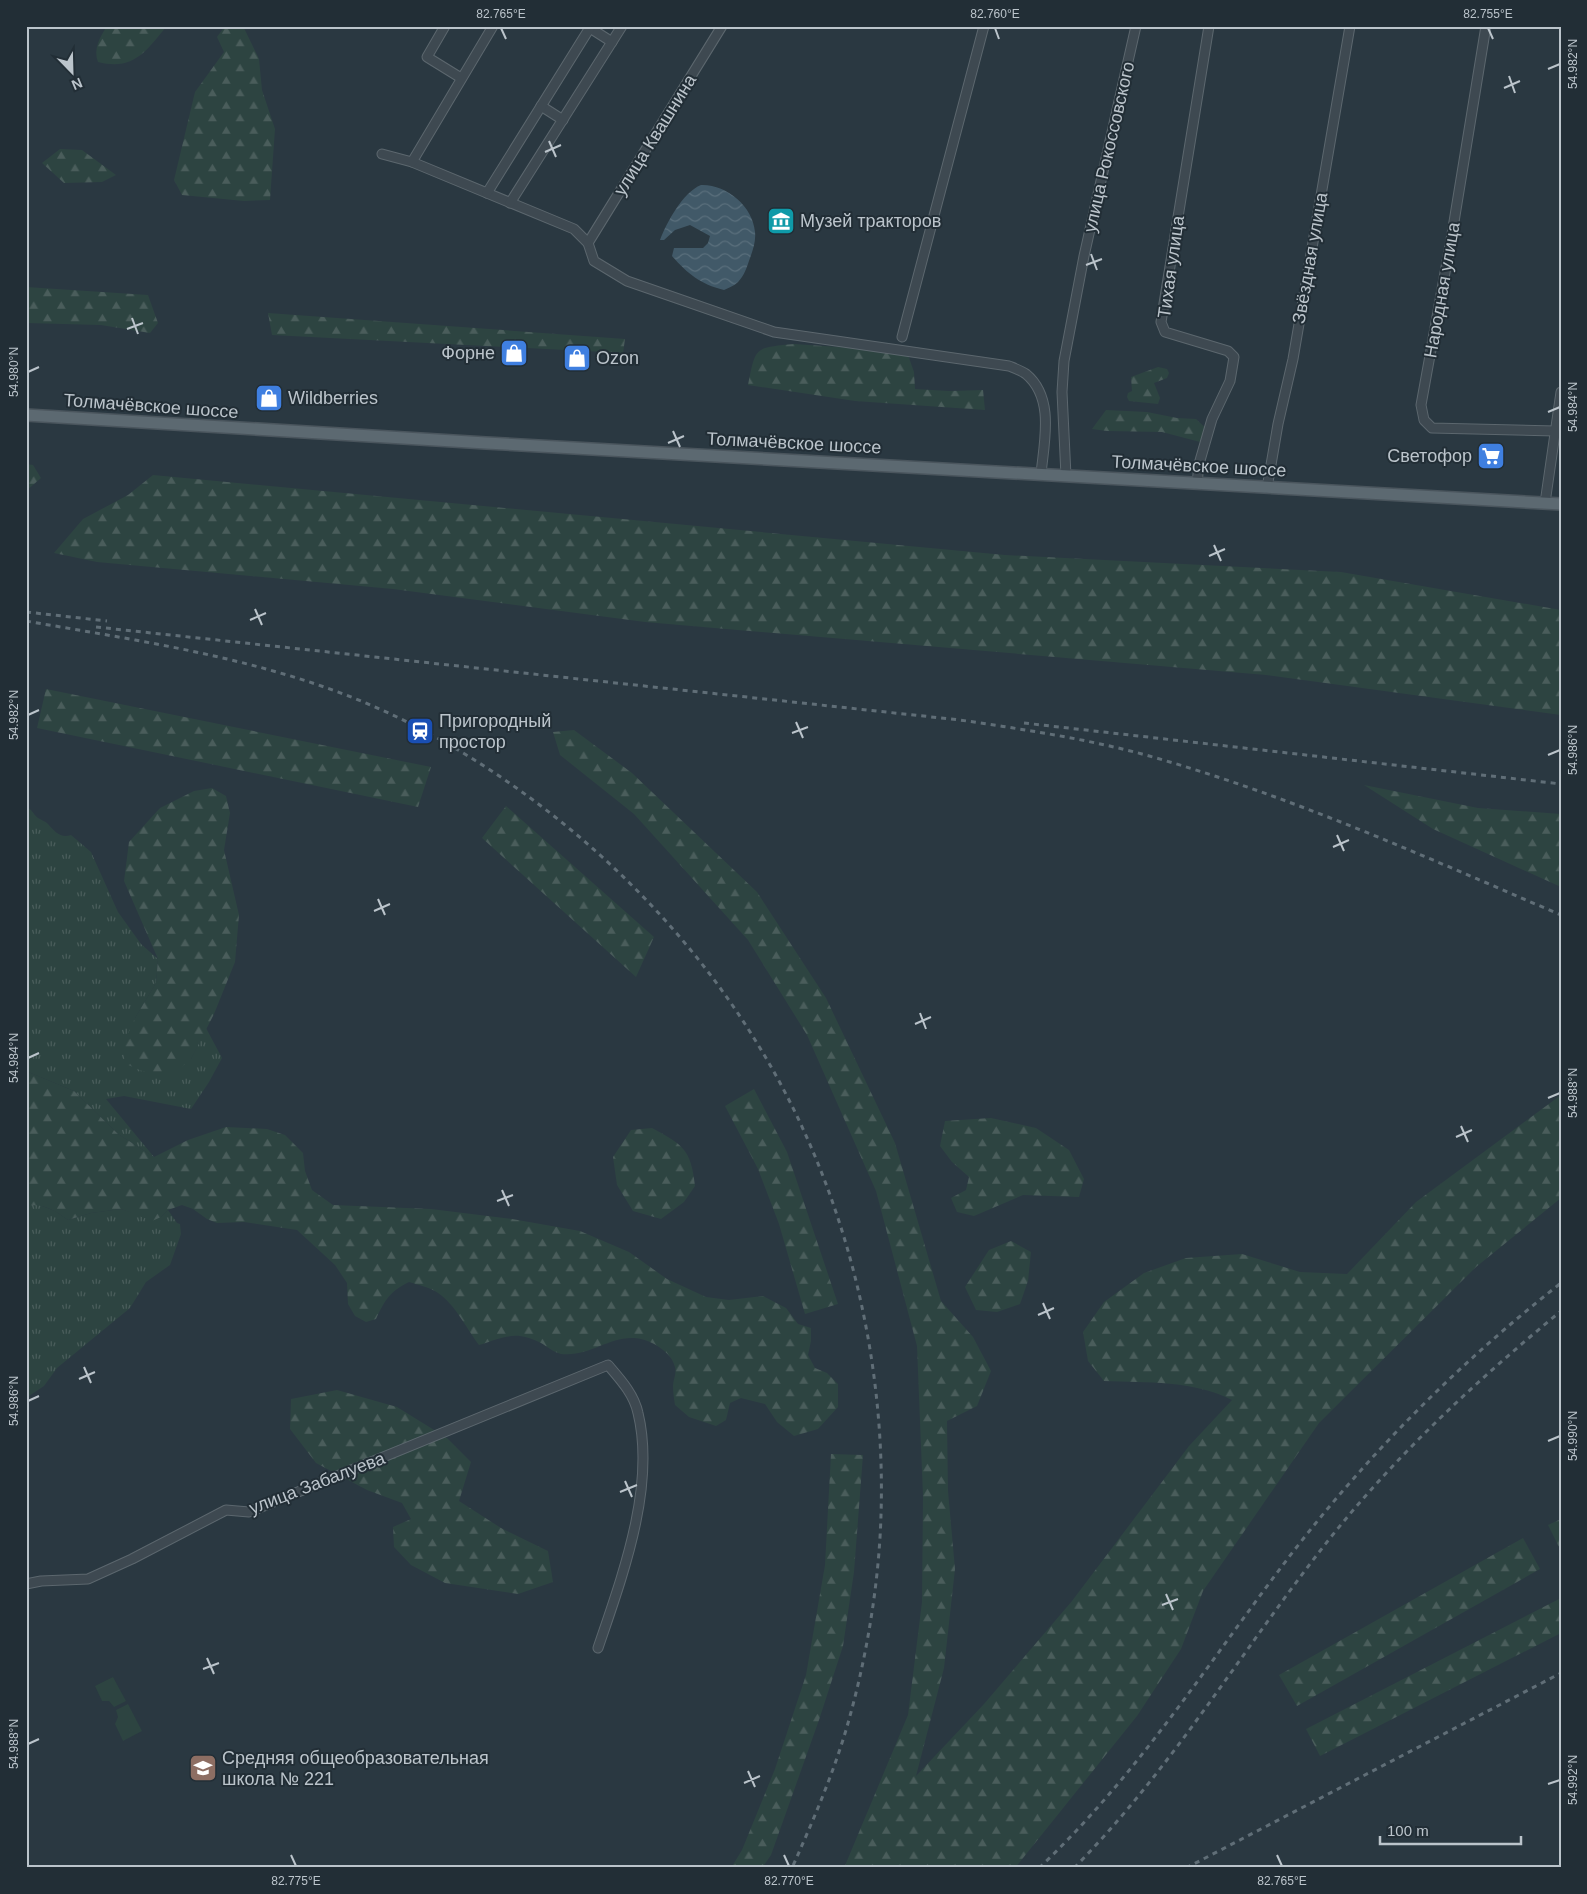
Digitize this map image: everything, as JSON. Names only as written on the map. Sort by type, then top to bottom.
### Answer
[{"type":"main road","name":"Толмачёвское шоссе","points":[[26,415],[1561,504]]},
{"type":"street","points":[[446,26],[427,57],[461,78]]},
{"type":"street","points":[[412,162],[492,26]]},
{"type":"street","points":[[510,203],[622,26]]},
{"type":"street","name":"улица Квашнина","points":[[588,243],[722,26]]},
{"type":"street","points":[[902,337],[984,26]]},
{"type":"street","name":"улица Рокоссовского","points":[[1066,476],[1062,392],[1064,361],[1084,256],[1136,26]]},
{"type":"street","name":"Тихая улица","points":[[1197,484],[1199,464],[1212,419],[1230,380],[1234,357],[1228,351],[1165,332],[1161,322],[1209,26]]},
{"type":"street","name":"Звёздная улица","points":[[1267,488],[1292,360],[1350,26]]},
{"type":"street","name":"Народная улица","points":[[1486,26],[1421,405],[1424,420],[1432,428],[1556,431]]},
{"type":"street","points":[[487,193],[590,27],[612,42]]},
{"type":"street","points":[[541,106],[563,120]]},
{"type":"street","points":[[382,154],[412,162],[574,229],[588,243],[594,262],[627,281],[774,332],[1009,366],[1026,374],[1041,393],[1046,415],[1041,474]]},
{"type":"street","points":[[1546,503],[1561,392]]},
{"type":"street","name":"улица Забалуева","points":[[26,1584],[41,1581],[88,1579],[132,1559],[226,1510],[249,1512],[608,1365],[623,1382],[638,1412],[643,1449],[642,1492],[621,1581],[598,1648]]},
{"type":"green space","points":[[107,26],[167,26],[138,57],[121,64],[110,64],[98,62],[96,52],[98,43]]},
{"type":"green space","points":[[225,26],[243,26],[259,59],[262,90],[275,129],[270,200],[244,201],[182,195],[174,180],[195,92],[224,52],[217,37]]},
{"type":"green space","points":[[60,149],[82,150],[116,175],[102,182],[64,183],[42,163]]},
{"type":"green space","points":[[26,287],[148,295],[158,323],[150,333],[101,325],[26,323]]},
{"type":"green space","points":[[268,313],[625,339],[623,353],[272,335]]},
{"type":"green space","points":[[794,344],[867,349],[908,355],[914,372],[915,389],[983,390],[985,410],[855,401],[748,385],[753,363],[759,351],[764,348]]},
{"type":"green space","points":[[1158,367],[1167,369],[1169,373],[1167,378],[1154,383],[1160,398],[1158,404],[1129,401],[1127,397],[1128,393],[1132,391],[1131,377]]},
{"type":"green space","points":[[1106,410],[1147,412],[1177,418],[1196,419],[1210,432],[1204,443],[1162,432],[1092,429]]},
{"type":"green space","points":[[26,464],[33,465],[41,478],[26,491]]},
{"type":"green space","points":[[153,475],[1005,555],[1341,572],[1561,610],[1561,715],[1266,675],[645,622],[393,589],[97,562],[54,553],[83,519],[128,495]]},
{"type":"green space","points":[[46,689],[431,767],[418,807],[37,728]]},
{"type":"green space","points":[[574,730],[632,773],[757,892],[826,998],[895,1143],[941,1301],[973,1337],[991,1371],[977,1406],[947,1421],[948,1491],[955,1569],[944,1668],[916,1776],[984,1704],[1072,1601],[1189,1446],[1232,1400],[1202,1389],[1186,1386],[1104,1381],[1088,1361],[1083,1332],[1104,1302],[1144,1273],[1186,1258],[1242,1254],[1300,1272],[1347,1274],[1416,1202],[1561,1095],[1561,1198],[1476,1267],[1319,1423],[1203,1591],[1181,1649],[1137,1716],[1015,1868],[844,1868],[908,1715],[922,1602],[923,1496],[917,1346],[876,1191],[807,1035],[748,940],[634,814],[560,755],[553,732]]},
{"type":"green space","points":[[1364,785],[1478,808],[1561,814],[1561,887],[1433,829]]},
{"type":"green space","points":[[212,788],[226,796],[230,813],[224,850],[239,915],[235,962],[214,1014],[191,1059],[171,1076],[142,1071],[126,1064],[122,1047],[135,1018],[156,983],[158,959],[124,881],[129,842],[160,808],[194,791]]},
{"type":"green space","points":[[506,806],[654,937],[636,977],[482,838]]},
{"type":"green space","points":[[26,807],[58,834],[64,836],[71,835],[91,852],[118,912],[141,944],[158,959],[156,983],[135,1018],[191,1059],[206,1028],[222,1058],[191,1109],[124,1096],[106,1099],[154,1157],[118,1134],[74,1091],[26,1071]]},
{"type":"green space","points":[[26,1071],[74,1091],[118,1134],[154,1157],[188,1140],[226,1127],[267,1129],[285,1135],[303,1153],[305,1171],[312,1190],[333,1205],[431,1209],[512,1219],[580,1231],[629,1252],[667,1279],[706,1297],[729,1300],[763,1296],[786,1308],[798,1324],[811,1328],[808,1355],[815,1368],[827,1373],[838,1384],[838,1407],[818,1429],[794,1436],[777,1422],[765,1404],[741,1398],[730,1403],[726,1420],[716,1426],[689,1417],[675,1405],[673,1386],[674,1363],[668,1354],[659,1347],[642,1340],[630,1338],[619,1340],[574,1354],[561,1354],[532,1339],[517,1336],[503,1337],[479,1345],[450,1303],[431,1289],[409,1282],[397,1289],[389,1297],[376,1319],[366,1322],[355,1316],[348,1304],[347,1283],[335,1265],[297,1230],[244,1222],[217,1223],[182,1205],[168,1210],[161,1217],[152,1221],[121,1209],[91,1213],[68,1220],[48,1208],[32,1205],[26,1206]]},
{"type":"green space","points":[[754,1089],[787,1152],[838,1304],[805,1314],[779,1224],[758,1169],[725,1106]]},
{"type":"green space","points":[[991,1118],[1036,1128],[1069,1150],[1084,1179],[1079,1197],[1023,1195],[974,1216],[957,1212],[951,1198],[966,1190],[969,1177],[952,1162],[940,1146],[945,1121]]},
{"type":"green space","points":[[652,1128],[671,1139],[684,1150],[691,1164],[695,1186],[684,1202],[661,1219],[633,1211],[617,1185],[613,1157],[631,1130]]},
{"type":"green space","points":[[37,1204],[55,1211],[68,1220],[91,1213],[121,1209],[136,1214],[161,1217],[168,1210],[177,1223],[180,1224],[181,1234],[170,1265],[146,1282],[130,1308],[57,1368],[44,1386],[26,1398],[26,1206]]},
{"type":"green space","points":[[1011,1241],[1031,1252],[1028,1281],[1020,1304],[997,1312],[976,1310],[965,1287],[989,1250]]},
{"type":"green space","points":[[337,1390],[397,1407],[447,1438],[471,1462],[459,1501],[501,1528],[548,1551],[553,1582],[518,1594],[445,1583],[411,1565],[394,1547],[393,1527],[411,1519],[402,1503],[367,1490],[316,1463],[290,1429],[291,1399]]},
{"type":"green space","points":[[831,1454],[863,1455],[854,1572],[843,1646],[771,1855],[762,1868],[731,1868],[742,1850],[775,1769],[806,1675],[825,1565]]},
{"type":"green space","points":[[1561,1519],[1561,1551],[1548,1525]]},
{"type":"green space","points":[[1523,1538],[1540,1569],[1297,1706],[1279,1675]]},
{"type":"green space","points":[[1561,1598],[1561,1633],[1320,1756],[1306,1729]]},
{"type":"green space","points":[[113,1677],[126,1701],[114,1707],[109,1701],[102,1701],[95,1686]]},
{"type":"green space","points":[[128,1704],[142,1731],[123,1741],[115,1724],[118,1717],[116,1710]]},
{"type":"water","points":[[701,185],[720,188],[737,198],[744,205],[753,222],[755,242],[745,271],[738,282],[724,290],[708,285],[695,277],[672,256],[674,248],[703,248],[708,243],[710,236],[690,225],[675,230],[664,240],[660,240],[671,217],[682,201]]},
{"type":"railway","points":[[26,612],[107,621]]},
{"type":"railway","points":[[26,621],[168,646],[215,656],[308,681],[397,717],[451,746],[504,779],[554,816],[602,857],[647,900],[688,947],[726,996],[760,1048],[790,1101],[815,1156],[837,1214],[854,1272],[867,1332],[876,1393],[881,1454],[881,1515],[878,1569],[860,1678],[834,1765],[792,1868]]},
{"type":"railway","points":[[96,627],[960,720],[1029,730],[1142,754],[1249,788],[1354,827],[1561,915]]},
{"type":"railway","points":[[1024,723],[1561,784]]},
{"type":"railway","points":[[1039,1868],[1075,1833],[1140,1757],[1289,1557],[1350,1482],[1416,1411],[1487,1345],[1561,1283]]},
{"type":"railway","points":[[1074,1868],[1142,1791],[1205,1709],[1327,1542],[1380,1479],[1468,1392],[1561,1311]]},
{"type":"railway","points":[[1186,1868],[1561,1673]]},
{"type":"place","name":"Музей тракторов","points":[[781,221]]},
{"type":"place","name":"Форне","points":[[514,353]]},
{"type":"place","name":"Ozon","points":[[577,358]]},
{"type":"place","name":"Wildberries","points":[[269,398]]},
{"type":"place","name":"Светофор","points":[[1491,456]]},
{"type":"place","name":"Пригородный простор","points":[[420,731]]},
{"type":"place","name":"Средняя общеобразовательная школа № 221","points":[[203,1768]]}]
